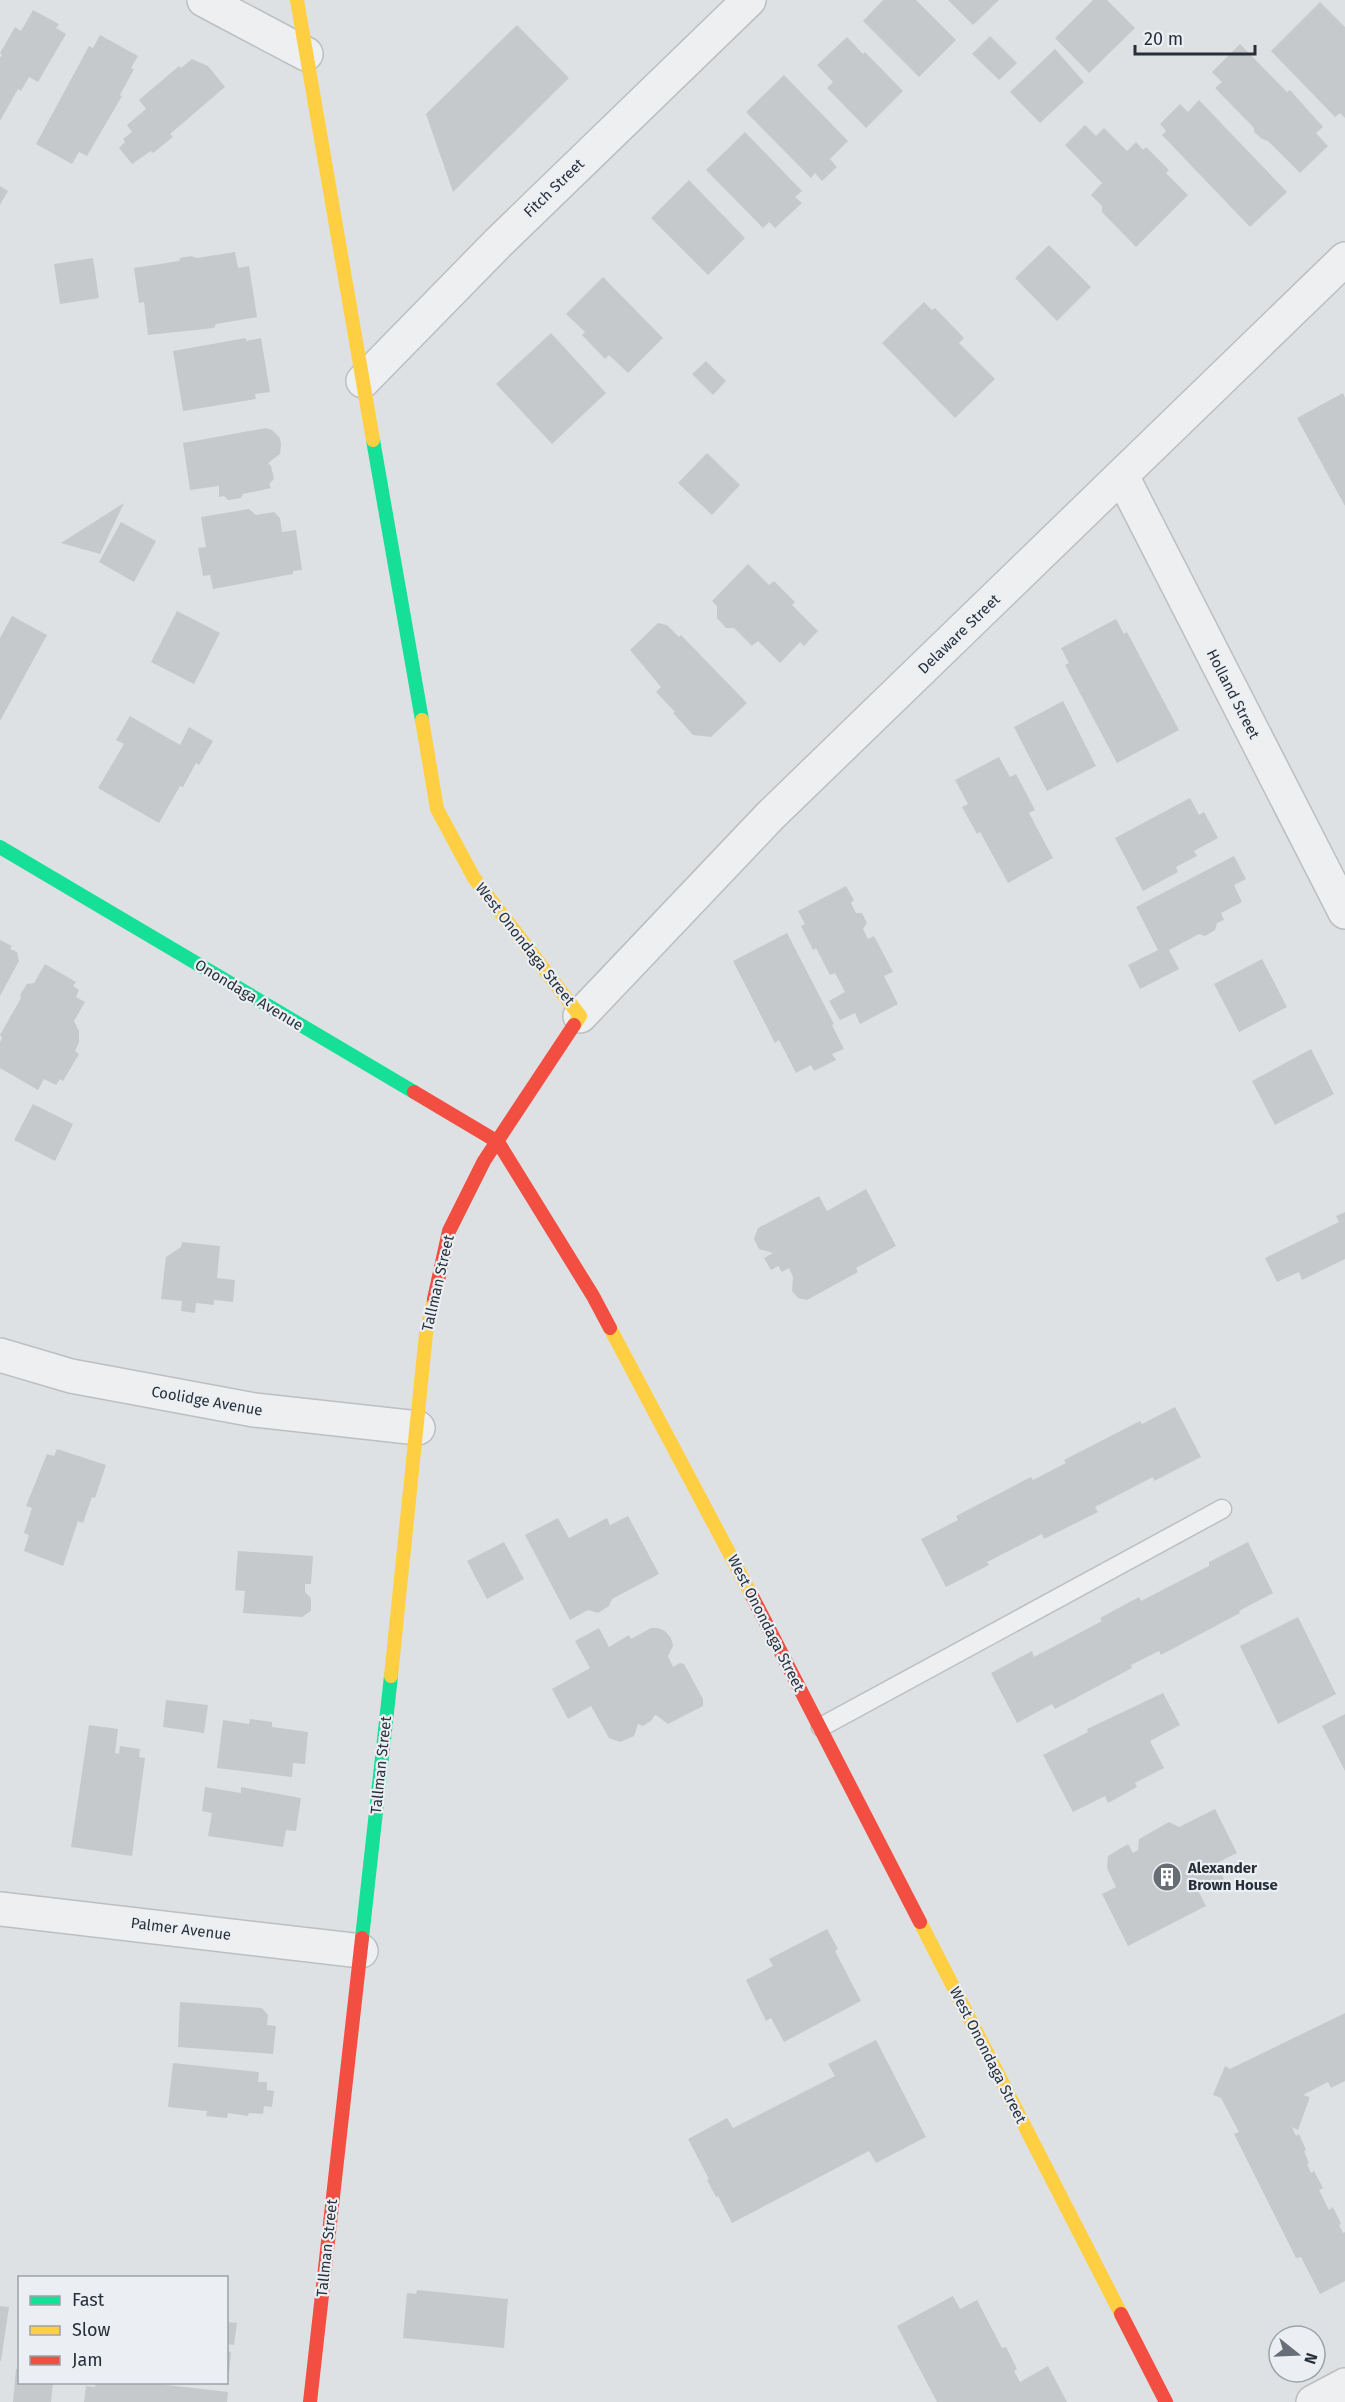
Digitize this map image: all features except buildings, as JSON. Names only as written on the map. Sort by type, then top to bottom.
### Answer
[{"type":"street","points":[[204,0],[306,54]]},
{"type":"street","name":"West Onondaga Street","points":[[297,0],[437,809],[474,878],[580,1016],[498,1142],[593,1296],[820,1728],[1166,2402]]},
{"type":"street","name":"Fitch Street","points":[[363,381],[498,243],[749,0]]},
{"type":"street","name":"Delaware Street","points":[[580,1016],[770,816],[1345,258]]},
{"type":"street","name":"Holland Street","points":[[1122,476],[1345,912]]},
{"type":"street","name":"Onondaga Avenue","points":[[0,847],[498,1142]]},
{"type":"street","name":"Tallman Street","points":[[310,2402],[418,1428],[426,1334],[450,1231],[484,1161],[498,1142]]},
{"type":"street","name":"Coolidge Avenue","points":[[0,1355],[71,1376],[254,1410],[418,1428]]},
{"type":"street","name":"Palmer Avenue","points":[[0,1909],[361,1951]]},
{"type":"street","points":[[1313,2402],[1345,2385]]},
{"type":"lane","points":[[820,1728],[1222,1509]]},
{"type":"traffic: fast","points":[[373,440],[422,720]]},
{"type":"traffic: fast","points":[[0,847],[414,1092]]},
{"type":"traffic: fast","points":[[362,1938],[391,1676]]},
{"type":"traffic: slow","points":[[297,0],[373,440]]},
{"type":"traffic: slow","points":[[422,720],[437,809],[474,878],[580,1016],[574,1025]]},
{"type":"traffic: slow","points":[[391,1676],[426,1334],[434,1299]]},
{"type":"traffic: slow","points":[[610,1328],[752,1596]]},
{"type":"traffic: slow","points":[[920,1922],[1121,2314]]},
{"type":"traffic: jam","points":[[434,1299],[449,1231],[484,1161],[574,1025]]},
{"type":"traffic: jam","points":[[414,1092],[498,1142],[593,1296],[610,1328]]},
{"type":"traffic: jam","points":[[752,1596],[920,1922]]},
{"type":"traffic: jam","points":[[310,2402],[362,1938]]},
{"type":"traffic: jam","points":[[1121,2314],[1166,2402]]},
{"type":"place","name":"Alexander Brown House","points":[[1167,1877]]}]
